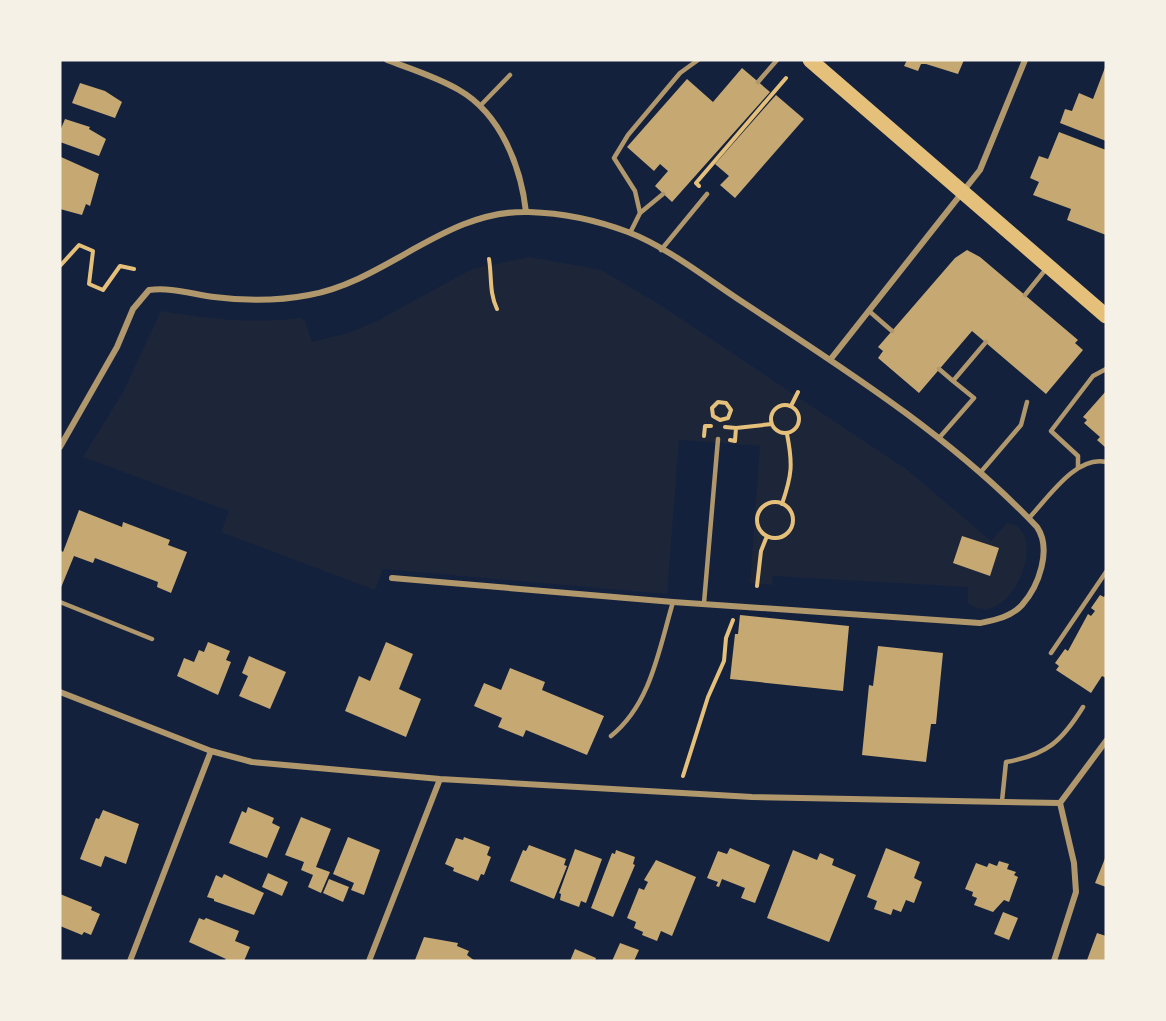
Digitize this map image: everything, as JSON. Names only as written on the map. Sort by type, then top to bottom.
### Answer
[{"type":"main road","points":[[810,60],[1105,314]]},
{"type":"street","points":[[387,60],[404,63],[461,90],[480,106],[502,136],[517,166],[526,212]]},
{"type":"street","points":[[830,360],[980,170],[1025,60]]},
{"type":"street","points":[[60,447],[117,347],[133,309],[149,290],[164,288],[242,300],[310,295],[363,276],[461,225],[526,212],[567,214],[630,233],[661,250],[830,360],[939,438],[1029,518],[1043,535],[1043,559],[1037,577],[1022,605],[1005,617],[980,623],[674,602],[392,578]]},
{"type":"street","points":[[60,692],[211,751],[252,762],[440,779],[752,797],[1060,803]]},
{"type":"street","points":[[1054,961],[1076,892],[1074,863],[1060,803],[1106,741]]},
{"type":"street","points":[[130,961],[211,751]]},
{"type":"street","points":[[369,961],[440,779]]},
{"type":"lane","points":[[640,213],[635,191],[615,158],[628,135],[680,73],[698,60]]},
{"type":"lane","points":[[758,82],[777,60]]},
{"type":"lane","points":[[480,106],[510,75]]},
{"type":"lane","points":[[630,233],[640,213],[663,194]]},
{"type":"lane","points":[[661,250],[707,194]]},
{"type":"lane","points":[[1025,295],[1048,267]]},
{"type":"lane","points":[[869,311],[892,331]]},
{"type":"lane","points":[[953,381],[986,342]]},
{"type":"lane","points":[[939,369],[974,398],[939,438]]},
{"type":"lane","points":[[1078,467],[1078,456],[1051,431],[1092,376],[1106,369]]},
{"type":"lane","points":[[980,473],[1021,424],[1027,402]]},
{"type":"lane","points":[[704,603],[718,439]]},
{"type":"lane","points":[[1029,518],[1078,467],[1095,459],[1106,462]]},
{"type":"lane","points":[[1051,653],[1106,572]]},
{"type":"lane","points":[[60,602],[152,639]]},
{"type":"lane","points":[[611,736],[626,724],[643,699],[674,602]]},
{"type":"lane","points":[[1002,801],[1006,762],[1033,758],[1045,751],[1069,731],[1083,707]]},
{"type":"path","points":[[707,194],[696,183],[786,78]]},
{"type":"path","points":[[60,266],[79,245],[93,251],[88,284],[103,290],[120,266],[134,269]]},
{"type":"path","points":[[489,259],[492,276],[490,291],[497,309]]},
{"type":"path","points":[[791,406],[798,392]]},
{"type":"path","points":[[718,402],[726,403],[731,410],[728,418],[720,420],[713,416],[712,408],[718,402]]},
{"type":"path","points":[[780,406],[791,406],[799,415],[797,427],[787,434],[778,431],[772,424],[772,413],[780,406]]},
{"type":"path","points":[[718,439],[735,441],[736,428],[772,424]]},
{"type":"path","points":[[782,504],[791,478],[793,462],[787,434]]},
{"type":"path","points":[[770,503],[782,504],[791,513],[793,521],[790,530],[776,538],[767,536],[757,523],[758,514],[770,503]]},
{"type":"path","points":[[757,586],[761,551],[767,536]]},
{"type":"path","points":[[683,776],[708,697],[724,661],[726,638],[738,606]]},
{"type":"shaded area","points":[[530,257],[601,270],[657,303],[906,469],[991,541],[1007,523],[1020,529],[1026,542],[1026,559],[1011,593],[998,605],[984,609],[968,603],[968,587],[773,576],[772,585],[750,583],[760,446],[679,440],[667,594],[383,569],[375,590],[221,532],[229,511],[83,457],[123,392],[161,311],[230,320],[265,321],[300,318],[305,321],[312,342],[348,333],[377,321],[472,269]]},
{"type":"building","points":[[907,60],[964,60],[958,74],[926,64],[921,64],[918,71],[904,66]]},
{"type":"building","points":[[1106,65],[1106,141],[1060,123],[1065,109],[1072,111],[1079,93],[1093,99]]},
{"type":"building","points":[[742,68],[770,92],[672,202],[655,186],[668,171],[660,164],[654,171],[627,147],[687,79],[713,102]]},
{"type":"building","points":[[80,83],[105,91],[122,102],[115,118],[72,103]]},
{"type":"building","points":[[776,95],[804,119],[735,198],[720,185],[729,176],[715,164]]},
{"type":"building","points":[[65,119],[90,127],[89,129],[106,139],[99,156],[60,142],[60,131]]},
{"type":"building","points":[[1059,132],[1106,150],[1106,235],[1067,220],[1071,209],[1033,195],[1039,182],[1030,178],[1039,156],[1048,159]]},
{"type":"building","points":[[61,157],[99,174],[90,206],[86,204],[82,215],[60,209]]},
{"type":"building","points":[[967,250],[980,257],[1078,340],[1075,343],[1083,350],[1046,394],[972,331],[919,393],[878,358],[883,351],[878,347],[955,258]]},
{"type":"building","points":[[1106,391],[1106,448],[1097,440],[1100,437],[1084,423],[1087,420],[1083,417]]},
{"type":"building","points":[[79,510],[122,527],[123,522],[170,540],[168,545],[187,552],[171,593],[157,587],[158,582],[95,558],[93,563],[74,556],[60,590],[60,550],[63,552]]},
{"type":"building","points":[[962,536],[999,548],[990,576],[953,563]]},
{"type":"building","points":[[1106,594],[1106,678],[1102,676],[1091,693],[1056,670],[1059,666],[1055,663],[1065,649],[1068,651],[1088,614],[1091,616],[1095,611],[1091,608],[1100,595],[1104,597]]},
{"type":"building","points":[[740,615],[849,626],[843,691],[730,679],[735,634],[738,634]]},
{"type":"building","points":[[208,642],[230,651],[226,660],[231,662],[218,695],[177,676],[184,658],[194,662],[199,650],[204,652]]},
{"type":"building","points":[[386,642],[413,654],[399,689],[421,699],[406,737],[345,711],[359,676],[370,681]]},
{"type":"building","points":[[878,646],[943,653],[936,724],[931,724],[926,762],[862,755],[869,685],[873,686]]},
{"type":"building","points":[[249,656],[286,672],[270,709],[239,696],[248,676],[242,673]]},
{"type":"building","points":[[510,668],[545,682],[542,690],[604,716],[587,755],[526,730],[523,737],[498,727],[502,718],[474,706],[484,683],[501,690]]},
{"type":"building","points":[[248,807],[274,818],[272,823],[280,827],[267,858],[229,843],[242,811],[246,813]]},
{"type":"building","points":[[103,810],[139,824],[126,864],[105,856],[101,867],[80,859],[96,818],[99,819]]},
{"type":"building","points":[[301,817],[331,829],[316,867],[330,872],[321,893],[308,887],[313,875],[301,870],[304,862],[285,855]]},
{"type":"building","points":[[348,837],[380,850],[364,895],[351,890],[354,883],[333,874]]},
{"type":"building","points":[[464,837],[490,847],[487,855],[491,857],[484,875],[481,874],[478,881],[453,871],[454,868],[445,864],[456,838],[463,840]]},
{"type":"building","points":[[529,845],[566,859],[564,865],[567,866],[554,899],[510,881],[523,850],[526,851]]},
{"type":"building","points":[[730,848],[770,865],[755,903],[741,898],[745,888],[722,879],[719,887],[716,886],[718,882],[707,878],[718,851],[727,854]]},
{"type":"building","points":[[886,848],[920,862],[914,878],[922,882],[914,903],[906,900],[901,912],[893,909],[891,915],[874,909],[877,901],[867,897]]},
{"type":"building","points":[[575,849],[602,859],[586,903],[581,901],[579,907],[560,900],[561,894],[559,893]]},
{"type":"building","points":[[616,850],[635,857],[633,864],[635,865],[613,917],[591,908],[612,853],[615,854]]},
{"type":"building","points":[[793,850],[817,860],[820,853],[834,859],[832,865],[856,875],[829,942],[767,918]]},
{"type":"building","points":[[1106,856],[1106,887],[1095,883]]},
{"type":"building","points":[[656,860],[696,877],[672,936],[661,931],[657,941],[642,935],[643,932],[634,928],[636,922],[627,918],[639,888],[644,890],[648,882],[644,880]]},
{"type":"building","points":[[999,861],[1009,864],[1007,869],[1016,872],[1014,875],[1018,877],[1009,902],[1004,900],[993,912],[974,905],[977,898],[972,896],[973,892],[965,889],[976,863],[987,867],[989,863],[997,866]]},
{"type":"building","points":[[268,873],[288,882],[282,896],[262,887]]},
{"type":"building","points":[[224,874],[264,893],[254,915],[207,897],[216,875],[222,878]]},
{"type":"building","points":[[329,879],[349,887],[343,902],[323,893]]},
{"type":"building","points":[[60,894],[92,907],[91,910],[100,914],[91,935],[84,932],[82,935],[60,926]]},
{"type":"building","points":[[1003,912],[1018,918],[1009,940],[994,934]]},
{"type":"building","points":[[199,918],[204,920],[206,918],[239,931],[235,941],[250,947],[244,961],[224,961],[226,959],[189,942]]},
{"type":"building","points":[[1097,933],[1106,936],[1106,961],[1087,960]]},
{"type":"building","points":[[424,937],[458,943],[457,946],[469,951],[467,955],[475,961],[415,960]]},
{"type":"building","points":[[620,943],[639,950],[634,961],[612,961]]},
{"type":"building","points":[[575,949],[596,958],[595,961],[570,961]]}]
